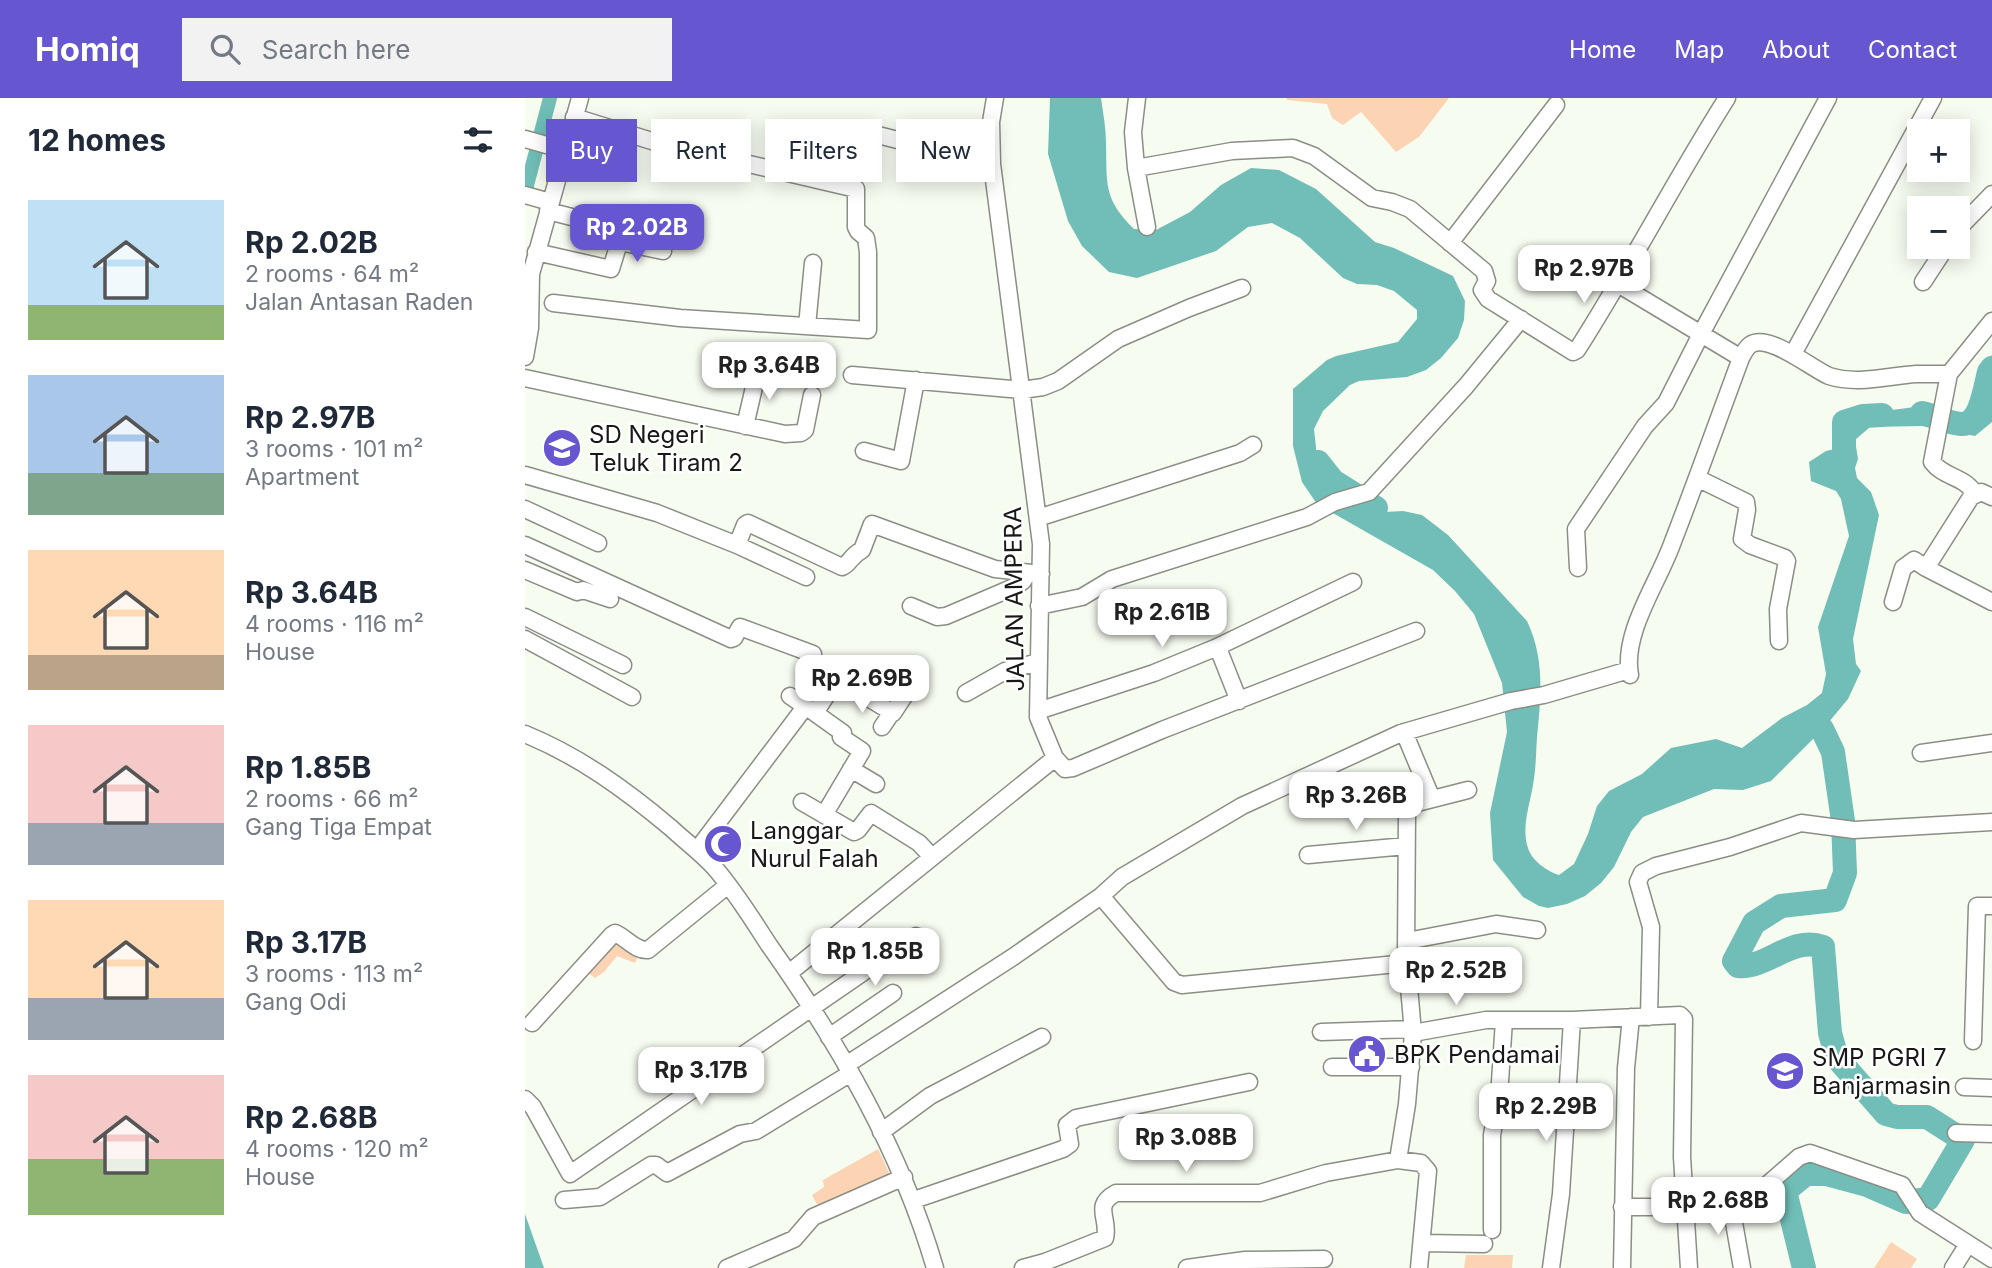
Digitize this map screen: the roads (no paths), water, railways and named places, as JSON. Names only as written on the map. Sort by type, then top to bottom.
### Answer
[{"type":"street","points":[[553,303],[680,318],[868,330],[868,252],[866,238],[856,227],[856,189],[655,142],[574,117],[580,98]]},
{"type":"street","name":"JALAN AMPERA","points":[[992,119],[995,98]]},
{"type":"street","points":[[1137,98],[1133,132],[1136,168],[1147,227]]},
{"type":"street","points":[[1136,168],[1232,151],[1293,149],[1314,156],[1372,198],[1410,209],[1484,271],[1487,277],[1483,294],[1573,352],[1618,284],[1727,98]]},
{"type":"street","points":[[1578,568],[1576,529],[1645,426],[1667,403],[1700,334],[1828,98]]},
{"type":"street","points":[[1793,354],[1933,98]]},
{"type":"street","points":[[1450,243],[1556,105]]},
{"type":"street","points":[[525,139],[546,145]]},
{"type":"street","points":[[525,356],[534,299],[528,273],[536,253],[554,182]]},
{"type":"street","name":"JALAN AMPERA","points":[[994,182],[1038,518],[1035,573],[1039,606],[1038,711],[1055,758]]},
{"type":"street","points":[[1970,217],[1992,194]]},
{"type":"street","points":[[525,195],[623,230],[611,269],[536,253]]},
{"type":"street","points":[[619,242],[663,251]]},
{"type":"street","points":[[1923,282],[1938,259]]},
{"type":"street","points":[[807,326],[813,263]]},
{"type":"street","points":[[1618,284],[1741,358]]},
{"type":"street","points":[[852,375],[1022,390],[1043,387],[1058,381],[1118,338],[1243,288]]},
{"type":"street","points":[[1039,606],[1082,597],[1112,579],[1307,517],[1335,502],[1369,492],[1465,386],[1521,319]]},
{"type":"street","points":[[1975,494],[1964,480],[1943,472],[1932,462],[1949,374],[1992,321]]},
{"type":"street","points":[[564,1200],[600,1197],[651,1165],[656,1165],[667,1173],[733,1137],[756,1130],[1101,896],[1122,877],[1243,806],[1404,732],[1511,701],[1630,672],[1629,652],[1640,616],[1666,560],[1741,358],[1749,346],[1762,342],[1793,354],[1821,373],[1849,380],[1949,374]]},
{"type":"street","points":[[745,426],[758,370]]},
{"type":"street","points":[[525,378],[785,434],[803,432],[812,395]]},
{"type":"street","points":[[864,451],[901,461],[916,380]]},
{"type":"street","points":[[1038,518],[1240,453],[1253,445]]},
{"type":"street","points":[[525,475],[649,510],[737,545],[806,577]]},
{"type":"street","points":[[1697,478],[1746,502],[1747,510],[1741,534],[1745,543],[1787,561],[1778,609],[1779,641]]},
{"type":"street","points":[[1926,568],[1966,502],[1981,492],[1992,497]]},
{"type":"street","points":[[525,509],[599,543]]},
{"type":"street","points":[[737,545],[748,523],[842,567],[855,552],[862,550],[872,524],[995,569],[1035,573]]},
{"type":"street","points":[[525,545],[731,639],[740,627],[813,654]]},
{"type":"street","points":[[1893,603],[1903,568],[1914,560],[1992,602]]},
{"type":"street","points":[[525,570],[577,592],[583,590],[610,599]]},
{"type":"street","points":[[911,606],[937,617],[946,616],[1014,587],[1035,573]]},
{"type":"street","points":[[1038,711],[1154,673],[1215,648],[1353,582]]},
{"type":"street","points":[[525,617],[623,664]]},
{"type":"street","points":[[789,973],[1055,758],[1065,769],[1073,768],[1416,631]]},
{"type":"street","points":[[525,639],[632,697]]},
{"type":"street","points":[[1215,648],[1220,653],[1239,701]]},
{"type":"street","points":[[966,693],[1005,671],[1038,662]]},
{"type":"street","points":[[697,850],[837,679],[892,712]]},
{"type":"street","points":[[882,727],[909,687]]},
{"type":"street","points":[[790,696],[843,733],[841,737],[862,751],[824,815]]},
{"type":"street","points":[[1404,732],[1432,799]]},
{"type":"street","points":[[525,734],[551,744],[611,780],[697,850],[728,885],[789,973],[849,1069],[914,1200],[935,1268]]},
{"type":"street","points":[[1921,753],[1992,743]]},
{"type":"street","points":[[851,769],[875,799],[932,857]]},
{"type":"street","points":[[1398,1160],[1411,1067],[1406,846],[1409,806],[1468,790]]},
{"type":"street","points":[[802,802],[857,832],[875,799]]},
{"type":"street","points":[[1649,1017],[1651,928],[1638,882],[1642,873],[1656,866],[1730,847],[1801,823],[1854,830],[1992,822]]},
{"type":"street","points":[[1308,855],[1406,846]]},
{"type":"street","points":[[532,1023],[612,935],[620,935],[640,950],[648,950],[728,885]]},
{"type":"street","points":[[1101,896],[1174,982],[1182,985],[1407,963]]},
{"type":"street","points":[[1973,1041],[1977,906],[1992,906]]},
{"type":"street","points":[[1407,941],[1496,924],[1537,930]]},
{"type":"street","points":[[525,1099],[533,1107],[570,1174],[916,936]]},
{"type":"street","points":[[829,1037],[893,993]]},
{"type":"street","points":[[1975,995],[1992,996]]},
{"type":"street","points":[[1321,1032],[1412,1031],[1486,1020],[1572,1020],[1649,1017],[1677,1013],[1684,1019],[1682,1157],[1689,1268]]},
{"type":"street","points":[[1622,1268],[1626,1068],[1631,1017]]},
{"type":"street","points":[[1423,1243],[1488,1237],[1492,1135],[1501,1074],[1504,1020]]},
{"type":"street","points":[[1551,1268],[1561,1194],[1572,1020]]},
{"type":"street","points":[[881,1132],[930,1096],[1042,1037]]},
{"type":"street","points":[[1332,1067],[1411,1067]]},
{"type":"street","points":[[914,1200],[1063,1149],[1070,1144],[1067,1125],[1076,1118],[1249,1082]]},
{"type":"street","points":[[1964,1087],[1992,1088]]},
{"type":"street","points":[[1956,1133],[1992,1134]]},
{"type":"street","points":[[1622,1207],[1685,1208],[1753,1197],[1799,1157],[1810,1153],[1906,1188],[1920,1213],[1992,1259]]},
{"type":"street","points":[[1023,1268],[1105,1238],[1107,1231],[1102,1206],[1116,1193],[1260,1193],[1326,1173],[1398,1160],[1421,1163],[1428,1171],[1419,1268]]},
{"type":"street","points":[[727,1268],[795,1239],[813,1217],[904,1177]]},
{"type":"street","points":[[1730,1200],[1742,1268]]},
{"type":"street","points":[[1953,1268],[1968,1244]]},
{"type":"street","points":[[1187,1268],[1245,1260],[1324,1259]]},
{"type":"water","points":[[1050,98],[1101,98],[1109,190],[1117,209],[1134,229],[1156,230],[1190,212],[1221,185],[1251,168],[1279,170],[1316,189],[1375,242],[1453,276],[1465,301],[1464,320],[1458,338],[1441,358],[1426,370],[1407,377],[1359,381],[1350,385],[1323,411],[1314,429],[1317,457],[1327,473],[1348,493],[1385,512],[1403,511],[1422,515],[1448,535],[1527,621],[1537,649],[1540,692],[1535,773],[1527,816],[1526,840],[1536,861],[1559,875],[1574,864],[1597,806],[1609,791],[1642,774],[1671,748],[1716,739],[1742,748],[1822,693],[1826,674],[1818,627],[1849,536],[1841,499],[1836,491],[1811,481],[1809,462],[1826,451],[1835,449],[1845,424],[1861,414],[1938,404],[1946,407],[1956,424],[1965,426],[1972,420],[1985,362],[1992,355],[1992,422],[1975,436],[1922,426],[1870,427],[1855,440],[1857,478],[1871,492],[1879,515],[1853,639],[1856,664],[1861,671],[1848,699],[1823,729],[1771,781],[1743,790],[1714,789],[1643,817],[1631,832],[1614,867],[1601,883],[1585,896],[1548,908],[1523,897],[1493,860],[1490,813],[1507,732],[1502,683],[1474,614],[1433,570],[1317,504],[1302,482],[1293,446],[1293,389],[1327,360],[1398,342],[1417,319],[1417,310],[1394,291],[1377,285],[1357,284],[1343,278],[1300,238],[1272,223],[1248,227],[1216,251],[1137,278],[1109,272],[1082,246],[1068,221],[1048,154]]},
{"type":"water","points":[[525,1214],[544,1268],[525,1268]]},
{"type":"waterway","points":[[525,193],[550,98]]},
{"type":"waterway","points":[[1922,413],[1956,423],[1968,423],[1978,412],[1992,368]]},
{"type":"waterway","points":[[1844,459],[1844,422],[1863,416],[1882,415]]},
{"type":"waterway","points":[[1318,462],[1333,481],[1376,508]]},
{"type":"waterway","points":[[1801,723],[1822,729],[1833,752],[1843,821],[1845,873],[1835,900],[1781,906],[1754,923],[1734,961],[1738,966],[1749,966],[1801,945],[1823,947],[1830,1033],[1837,1058],[1886,1114],[1897,1117],[1927,1117],[1963,1140],[1928,1199],[1906,1202],[1867,1185],[1826,1174],[1806,1174],[1785,1191],[1804,1268]]},
{"type":"place","name":"SD Negeri Teluk Tiram 2","points":[[562,448]]},
{"type":"place","name":"Langgar Nurul Falah","points":[[723,844]]},
{"type":"place","name":"BPK Pendamai","points":[[1367,1054]]},
{"type":"place","name":"SMP PGRI 7 Banjarmasin","points":[[1785,1071]]}]
